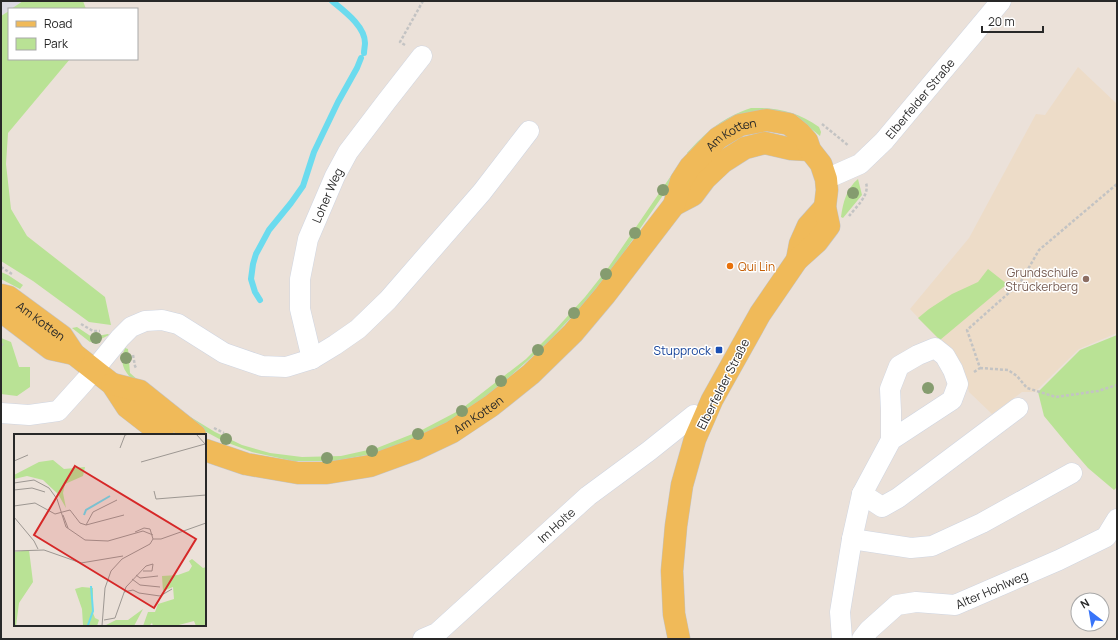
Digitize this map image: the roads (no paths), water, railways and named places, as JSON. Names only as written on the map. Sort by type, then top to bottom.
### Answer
[{"type":"main road","name":"Am Kotten","points":[[206,450],[246,464],[298,473],[327,473],[370,466],[414,450],[452,432],[491,406],[531,374],[572,333],[605,295],[674,205],[693,195],[705,178],[723,162],[746,148],[765,143],[791,149],[810,150],[821,164],[826,179],[827,190],[825,207]]},
{"type":"main road","name":"Elberfelder Straße","points":[[679,639],[674,614],[672,571],[676,526],[682,485],[695,439],[712,400],[760,314],[796,260],[800,244],[808,226],[825,207]]},
{"type":"main road","name":"Am Kotten","points":[[1,295],[9,297],[62,336],[74,354],[112,384],[127,407],[162,434]]},
{"type":"main road","name":"Am Kotten","points":[[1,311],[51,349],[74,354]]},
{"type":"main road","name":"Am Kotten","points":[[112,384],[140,391],[203,431]]},
{"type":"street","name":"Elberfelder Straße","points":[[826,179],[860,164],[884,141],[1001,1]]},
{"type":"street","name":"Loher Weg","points":[[312,359],[300,309],[300,279],[308,239],[335,176],[348,152],[422,56]]},
{"type":"street","points":[[1,413],[29,415],[58,411],[120,338],[131,327],[145,321],[162,320],[178,324],[224,353],[262,366],[286,367],[312,359],[358,329],[388,300],[482,192],[529,131]]},
{"type":"street","points":[[842,639],[840,612],[852,539],[862,494],[890,440],[890,389],[899,366],[918,355],[935,348],[945,356],[953,370],[958,384],[952,400],[890,440]]},
{"type":"street","points":[[862,494],[882,506],[898,498],[1018,408]]},
{"type":"street","name":"Im Holte","points":[[423,639],[437,633],[588,496],[694,415]]},
{"type":"street","points":[[852,539],[911,548],[932,546],[982,523],[1072,473]]},
{"type":"street","name":"Alter Hohlweg","points":[[862,639],[868,630],[897,605],[916,602],[955,605],[1059,560],[1106,537],[1117,519]]},
{"type":"waterway","points":[[332,1],[353,19],[362,31],[365,43],[364,53]]},
{"type":"waterway","points":[[260,300],[255,292],[251,279],[256,254],[269,230],[303,186],[314,152],[361,58]]},
{"type":"place","name":"Qui Lin","points":[[730,266]]},
{"type":"place","name":"Grundschule Strückerberg","points":[[1086,279]]},
{"type":"place","name":"Stupprock","points":[[719,350]]}]
